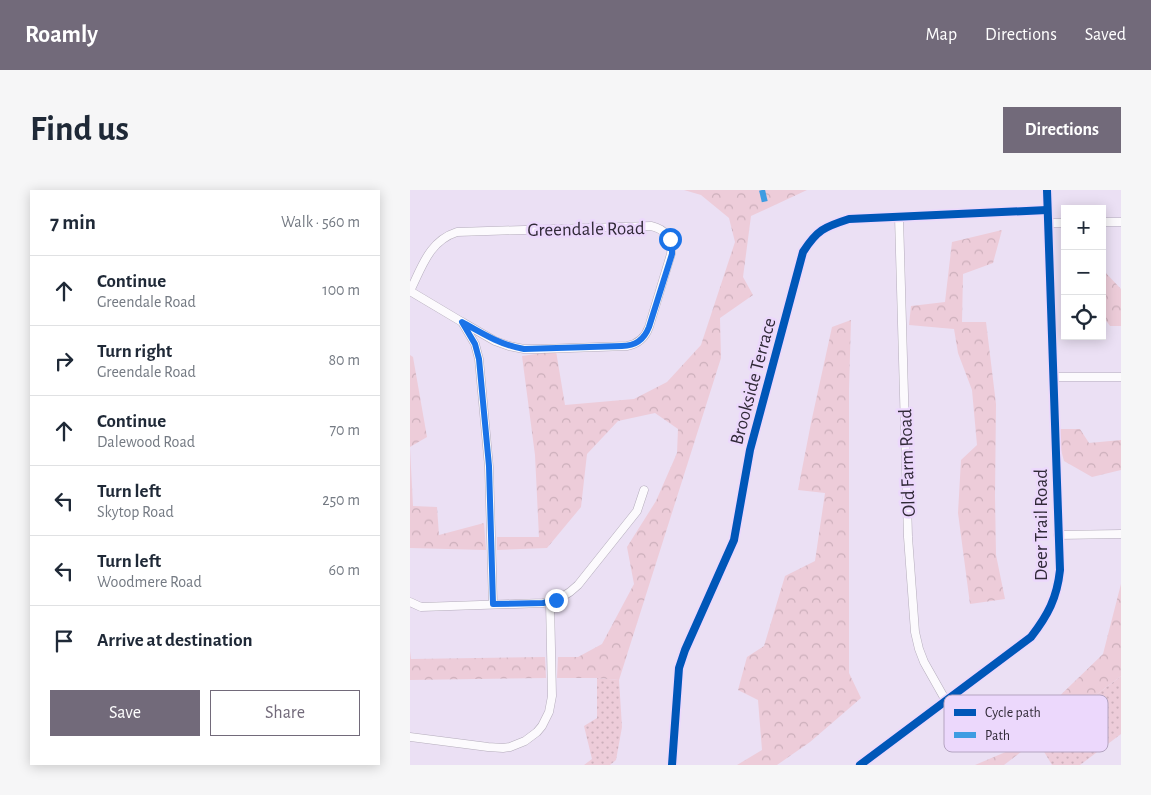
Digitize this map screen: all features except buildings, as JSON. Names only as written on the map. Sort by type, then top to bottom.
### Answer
[{"type":"street","points":[[1047,190],[1048,210]]},
{"type":"street","name":"Brookside Terrace","points":[[672,765],[679,668],[684,650],[734,540],[750,450],[803,252],[810,240],[820,230],[849,219],[1048,210]]},
{"type":"street","name":"Deer Trail Road","points":[[953,695],[1031,636],[1045,618],[1054,600],[1059,580],[1048,210]]},
{"type":"street","name":"Old Farm Road","points":[[899,217],[908,537],[915,632],[918,649],[944,697]]},
{"type":"street","points":[[1106,222],[1121,222]]},
{"type":"street","points":[[1048,223],[1061,223]]},
{"type":"street","name":"Greendale Road","points":[[651,226],[660,229],[667,235],[671,244],[672,254],[649,327],[643,338],[636,344],[627,346],[516,348],[502,344],[410,291],[434,246],[446,236],[457,232],[651,226]]},
{"type":"street","points":[[462,322],[475,344],[479,359],[489,466],[493,604]]},
{"type":"street","points":[[1053,377],[1121,377]]},
{"type":"street","points":[[410,602],[421,607],[543,603],[562,598],[578,585],[637,511],[644,490]]},
{"type":"street","points":[[1058,535],[1121,534]]},
{"type":"street","points":[[410,737],[503,748],[524,741],[537,732],[549,712],[552,696],[550,602]]},
{"type":"street","name":"Deer Trail Road","points":[[862,764],[944,702]]},
{"type":"green space","points":[[684,190],[807,190],[751,216],[743,277],[753,295],[720,318],[721,358],[619,680],[557,678],[558,657],[578,657],[602,644],[634,584],[627,547],[656,501],[677,453],[678,429],[655,413],[618,421],[587,454],[581,507],[547,548],[497,550],[497,537],[539,537],[535,455],[522,356],[556,351],[565,405],[634,399],[667,382],[701,345],[735,242],[729,218],[701,195]]},
{"type":"green space","points":[[1002,230],[993,263],[963,274],[962,322],[986,322],[996,404],[996,555],[1005,599],[970,604],[958,513],[961,460],[977,445],[972,390],[958,353],[954,329],[909,325],[911,306],[945,302],[952,242]]},
{"type":"green space","points":[[1106,273],[1121,289],[1121,326],[1110,326],[1106,320]]},
{"type":"green space","points":[[851,320],[849,389],[849,673],[861,698],[810,742],[777,765],[737,765],[762,750],[758,700],[738,690],[747,657],[764,646],[785,576],[815,561],[825,493],[798,490],[832,327]]},
{"type":"green space","points":[[410,355],[413,357],[427,437],[410,447]]},
{"type":"green space","points":[[1060,429],[1080,429],[1089,443],[1121,440],[1121,470],[1092,477],[1064,461],[1058,439]]},
{"type":"green space","points":[[410,448],[413,506],[437,507],[439,535],[484,523],[486,550],[410,548]]},
{"type":"green space","points":[[1121,584],[1121,676],[1096,695],[1061,695],[1103,654]]},
{"type":"green space","points":[[410,651],[411,659],[545,657],[546,678],[410,680]]},
{"type":"green space","points":[[1121,676],[1121,734],[1108,744],[1108,695],[1096,695]]},
{"type":"green space","points":[[597,678],[619,680],[622,727],[616,760],[610,765],[584,765],[592,759],[584,726],[597,718]]},
{"type":"green space","points":[[1006,752],[1021,752],[1004,765],[975,765]]},
{"type":"green space","points":[[1044,752],[1097,752],[1080,765],[1052,765]]},
{"type":"marked path","points":[[762,190],[766,207]]},
{"type":"cycle path","points":[[954,695],[1031,637],[1047,614],[1059,580],[1047,190]]},
{"type":"cycle path","points":[[672,765],[679,668],[685,650],[734,540],[750,450],[803,252],[822,230],[849,219],[1047,210]]},
{"type":"cycle path","points":[[860,765],[944,702]]},
{"type":"route","points":[[556,600],[543,603],[493,604],[489,466],[479,359],[475,344],[462,322],[495,341],[524,349],[627,346],[636,344],[648,331],[672,254],[670,239]]}]
